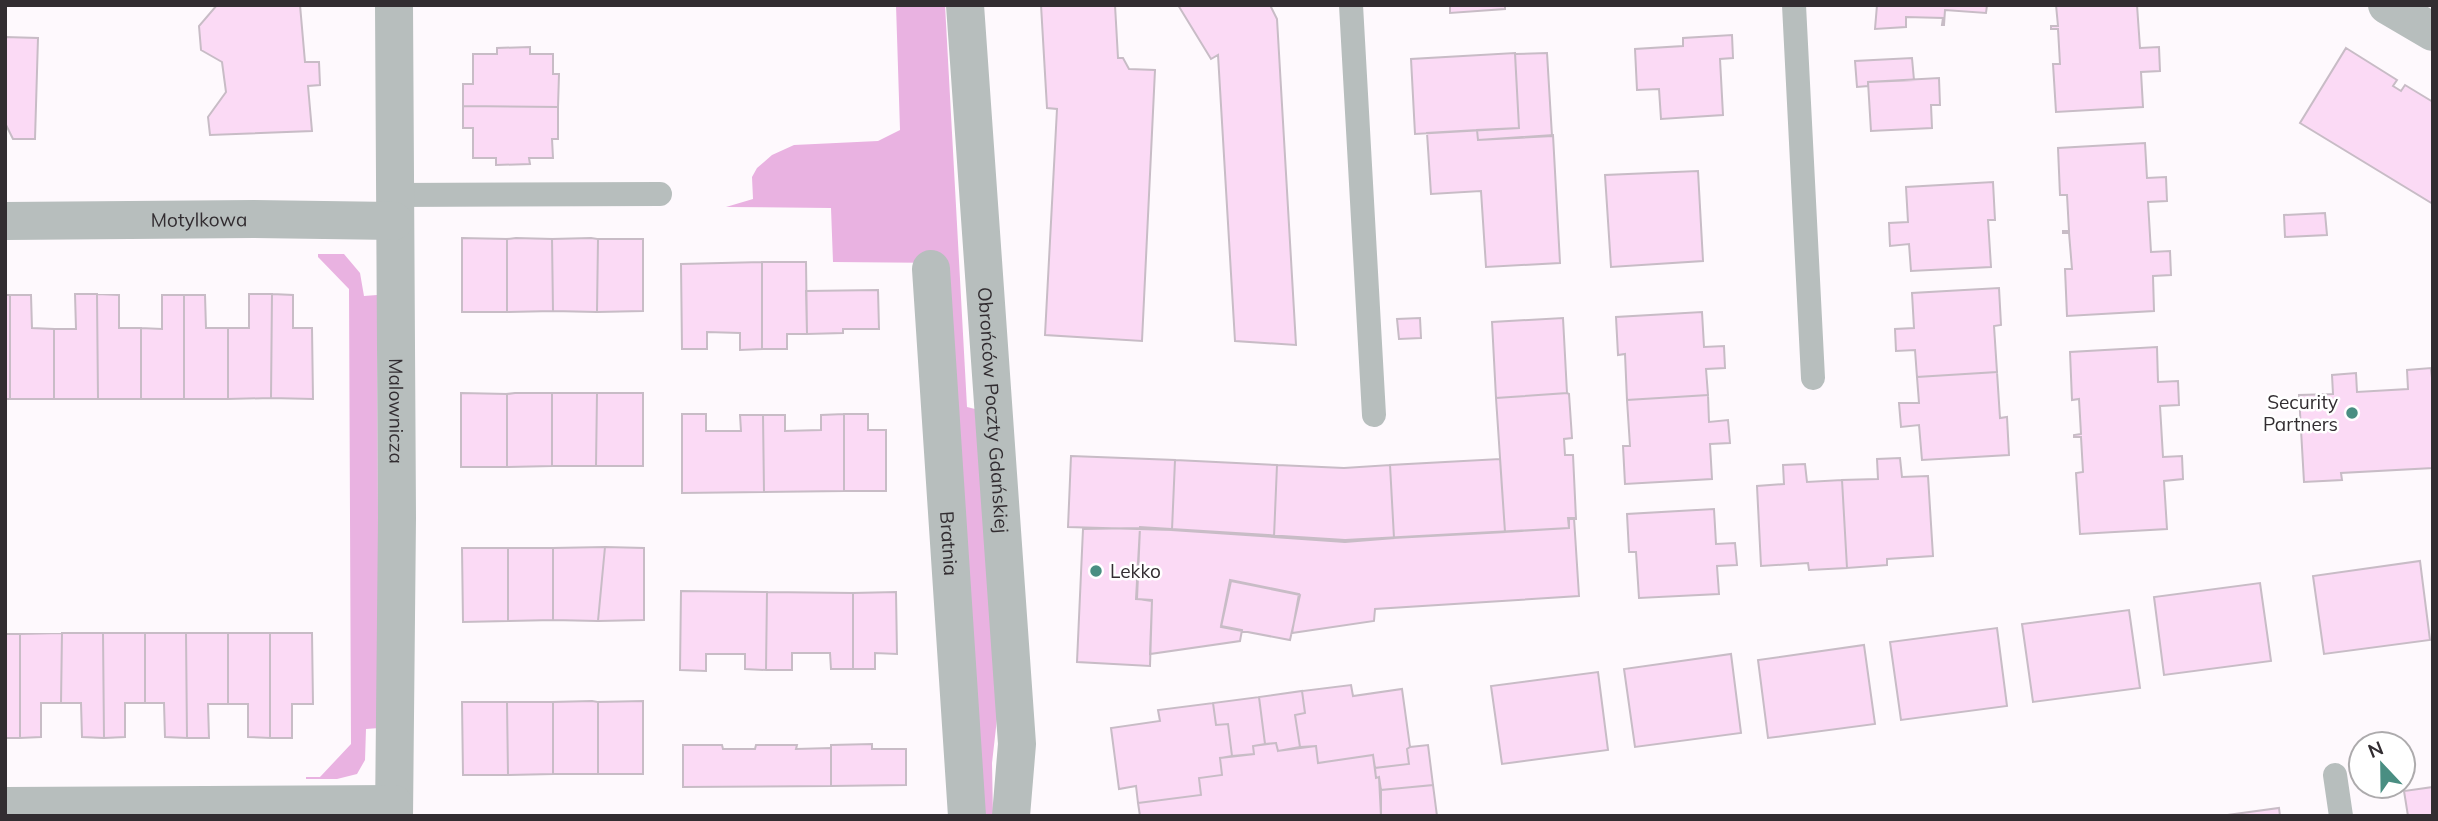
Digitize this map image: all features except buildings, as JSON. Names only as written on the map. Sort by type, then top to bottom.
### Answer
[{"type":"street","name":"Malownicza","points":[[394,5],[397,532],[394,810]]},
{"type":"street","name":"Obrońców Poczty Gdańskiej","points":[[965,5],[1017,744],[1011,816]]},
{"type":"street","points":[[2387,5],[2433,32]]},
{"type":"street","name":"Motylkowa","points":[[5,221],[254,219],[394,209]]},
{"type":"street","name":"Bratnia","points":[[931,269],[967,816]]},
{"type":"street","points":[[5,806],[394,810]]},
{"type":"lane","points":[[1350,5],[1374,415]]},
{"type":"lane","points":[[1794,5],[1813,378]]},
{"type":"lane","points":[[394,209],[660,194]]},
{"type":"lane","points":[[2335,775],[2341,816]]},
{"type":"shaded area","points":[[896,5],[945,5],[967,407],[975,409],[998,710],[992,763],[993,816],[981,816],[947,263],[833,262],[831,208],[726,207],[753,199],[752,177],[757,168],[772,155],[794,145],[878,141],[900,130]]},
{"type":"shaded area","points":[[318,254],[344,254],[360,273],[364,296],[377,295],[379,728],[366,729],[365,760],[357,774],[337,779],[306,779],[320,777],[351,744],[349,289]]},
{"type":"place","name":"Security Partners","points":[[2352,413]]},
{"type":"place","name":"Lekko","points":[[1096,571]]}]
